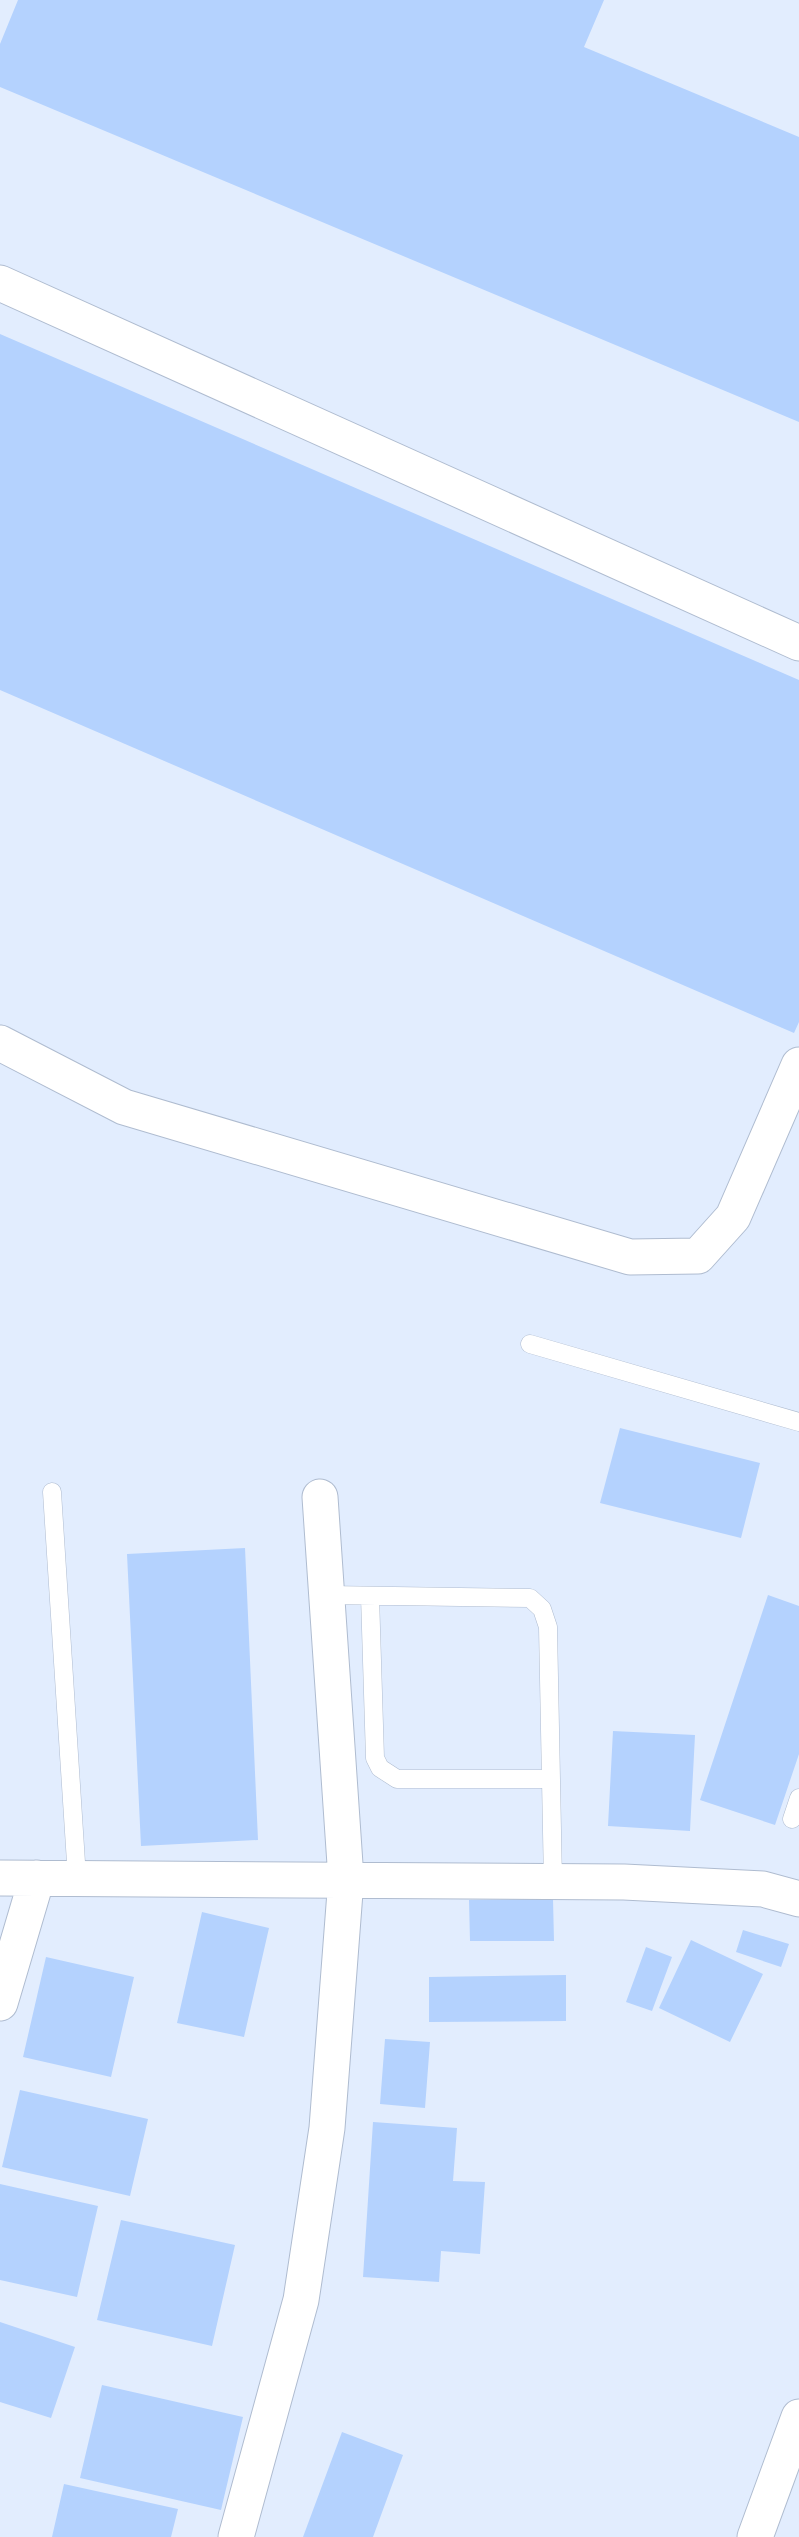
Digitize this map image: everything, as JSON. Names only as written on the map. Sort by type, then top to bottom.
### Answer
[{"type":"street","points":[[0,283],[799,643]]},
{"type":"street","points":[[0,1043],[124,1107],[630,1257],[698,1256],[733,1217],[799,1065]]},
{"type":"street","points":[[236,2537],[301,2300],[327,2128],[346,1879],[320,1497]]},
{"type":"street","points":[[0,1878],[553,1882],[763,1889],[799,1899]]},
{"type":"street","points":[[0,2003],[37,1878]]},
{"type":"street","points":[[755,2537],[799,2417]]},
{"type":"lane","points":[[530,1344],[799,1422]]},
{"type":"lane","points":[[52,1492],[77,1878]]},
{"type":"lane","points":[[327,1595],[530,1598],[542,1609],[548,1627],[553,1882]]},
{"type":"lane","points":[[370,1596],[375,1758],[380,1768],[397,1779],[551,1779]]},
{"type":"lane","points":[[792,1819],[799,1798]]},
{"type":"building","points":[[18,0],[604,0],[584,47],[799,137],[799,422],[0,87],[0,44]]},
{"type":"building","points":[[0,334],[799,680],[799,1022],[794,1033],[0,690]]},
{"type":"building","points":[[620,1428],[760,1463],[741,1538],[600,1503]]},
{"type":"building","points":[[245,1548],[258,1840],[141,1846],[127,1554]]},
{"type":"building","points":[[768,1595],[799,1606],[799,1754],[775,1825],[700,1800]]},
{"type":"building","points":[[613,1731],[695,1735],[690,1831],[608,1826]]},
{"type":"building","points":[[553,1899],[554,1941],[470,1941],[469,1900]]},
{"type":"building","points":[[202,1912],[269,1928],[244,2037],[177,2023]]},
{"type":"building","points":[[743,1930],[789,1944],[781,1967],[736,1952]]},
{"type":"building","points":[[691,1940],[763,1974],[730,2042],[659,2008]]},
{"type":"building","points":[[646,1947],[672,1957],[652,2011],[626,2002]]},
{"type":"building","points":[[46,1957],[134,1977],[111,2077],[23,2057]]},
{"type":"building","points":[[566,1975],[566,2021],[429,2022],[429,1977]]},
{"type":"building","points":[[385,2039],[430,2042],[425,2108],[380,2104]]},
{"type":"building","points":[[20,2090],[148,2119],[130,2196],[2,2167]]},
{"type":"building","points":[[373,2122],[457,2128],[453,2181],[485,2182],[480,2254],[441,2251],[439,2282],[363,2277]]},
{"type":"building","points":[[0,2184],[98,2206],[77,2297],[0,2280]]},
{"type":"building","points":[[121,2220],[235,2245],[212,2346],[97,2320]]},
{"type":"building","points":[[0,2322],[75,2347],[51,2418],[0,2402]]},
{"type":"building","points":[[102,2385],[243,2417],[221,2510],[80,2478]]},
{"type":"building","points":[[342,2432],[403,2455],[373,2537],[303,2537]]},
{"type":"building","points":[[64,2484],[178,2509],[171,2537],[52,2537]]}]
